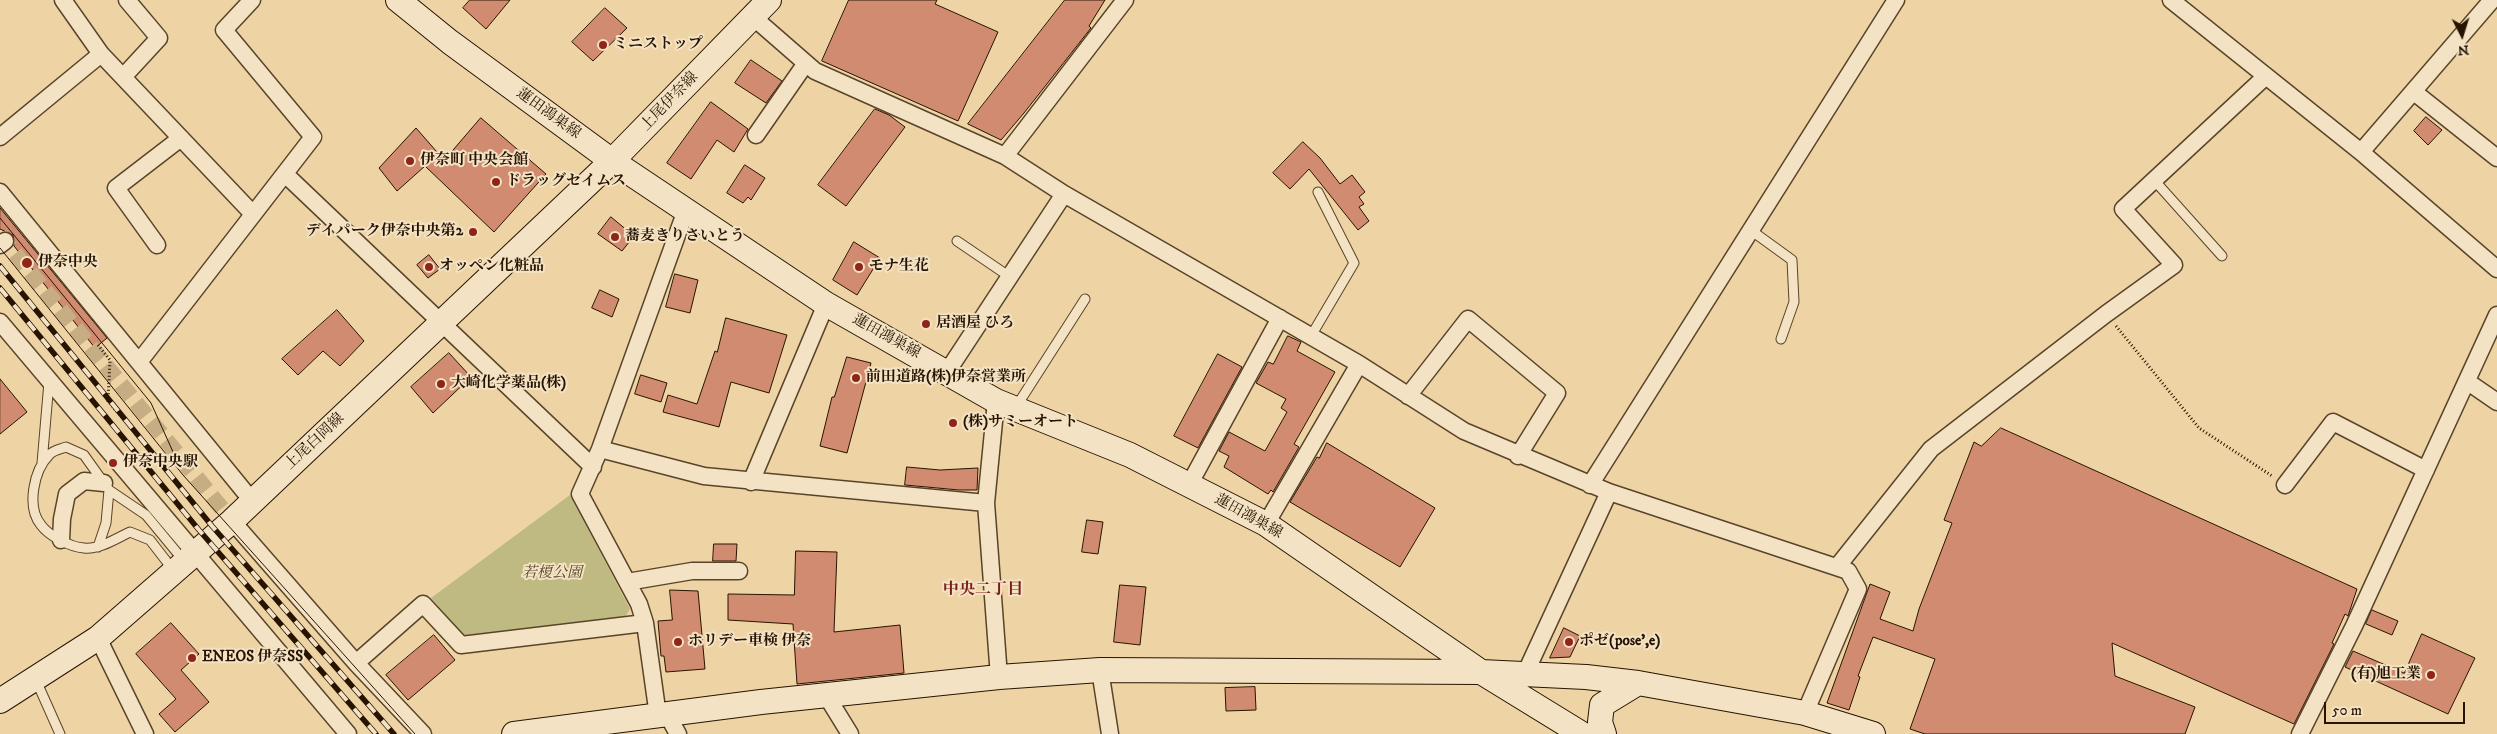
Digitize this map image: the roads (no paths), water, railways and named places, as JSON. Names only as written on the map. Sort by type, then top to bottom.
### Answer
[{"type":"street","points":[[63,0],[101,54],[252,213]]},
{"type":"street","points":[[123,77],[159,38],[127,0]]},
{"type":"street","points":[[138,362],[313,137],[224,30],[252,0]]},
{"type":"street","name":"蓮田鴻巣線","points":[[398,0],[450,42],[612,161],[826,304],[1006,404],[1130,455],[1266,524],[1481,672],[1582,734]]},
{"type":"street","points":[[1005,156],[1125,0]]},
{"type":"street","points":[[1590,485],[1896,0]]},
{"type":"street","points":[[2171,0],[2361,152],[2497,269]]},
{"type":"street","points":[[2361,152],[2492,0]]},
{"type":"street","points":[[761,9],[806,63],[815,71],[1005,156],[1064,194],[1359,364],[1464,431],[1518,456],[1609,492],[1848,571],[1858,589],[1805,713]]},
{"type":"street","name":"上尾伊奈線","points":[[612,161],[761,9]]},
{"type":"street","points":[[0,137],[101,54]]},
{"type":"street","points":[[756,135],[806,63]]},
{"type":"street","points":[[1837,567],[1931,449],[2106,314],[2174,266],[2123,208],[2266,76]]},
{"type":"street","points":[[2414,92],[2497,158]]},
{"type":"street","points":[[158,245],[116,188],[181,138]]},
{"type":"street","name":"上尾白岡線","points":[[0,701],[98,638],[232,521],[612,161]]},
{"type":"street","points":[[284,174],[593,467]]},
{"type":"street","points":[[0,192],[253,502]]},
{"type":"street","points":[[947,372],[1064,194]]},
{"type":"street","points":[[668,722],[639,604],[580,494],[600,449],[686,210]]},
{"type":"street","points":[[752,482],[826,304]]},
{"type":"street","points":[[2300,734],[2354,626],[2468,382],[2497,315]]},
{"type":"street","points":[[1190,485],[1280,318]]},
{"type":"street","points":[[1408,396],[1468,319],[1557,393],[1518,456]]},
{"type":"street","points":[[0,322],[49,380],[184,562],[348,734]]},
{"type":"street","points":[[1266,524],[1359,364]]},
{"type":"street","points":[[2468,382],[2497,402]]},
{"type":"street","points":[[999,677],[986,503],[1006,404]]},
{"type":"street","points":[[2285,485],[2333,422],[2426,470]]},
{"type":"street","points":[[600,449],[704,476],[986,503]]},
{"type":"street","points":[[61,540],[66,494],[84,481],[106,487]]},
{"type":"street","points":[[1525,674],[1609,492]]},
{"type":"street","points":[[232,521],[356,663],[423,734]]},
{"type":"street","points":[[627,582],[692,571],[739,571]]},
{"type":"street","points":[[356,663],[423,604],[461,645],[645,623]]},
{"type":"street","points":[[98,638],[145,734]]},
{"type":"street","points":[[1100,670],[1110,734]]},
{"type":"street","points":[[514,734],[668,722],[826,695],[999,677],[1100,670],[1481,672],[1638,683],[1805,713],[1873,734]]},
{"type":"street","points":[[1604,734],[1600,722],[1602,705],[1638,683]]},
{"type":"street","points":[[826,695],[850,734]]},
{"type":"lane","points":[[2154,180],[2222,256]]},
{"type":"lane","points":[[1311,336],[1354,263],[1318,192]]},
{"type":"lane","points":[[1752,231],[1792,260],[1794,302],[1781,339]]},
{"type":"lane","points":[[957,241],[1010,277]]},
{"type":"lane","points":[[1006,404],[1085,299]]},
{"type":"lane","points":[[42,464],[49,380]]},
{"type":"lane","points":[[66,447],[84,455],[106,487],[146,515],[184,562],[150,540],[130,532],[98,547],[85,549],[61,540],[40,525],[33,503],[36,472],[50,453],[66,447]]},
{"type":"lane","points":[[98,547],[106,523],[106,487]]},
{"type":"lane","points":[[35,678],[60,734]]},
{"type":"tunnel","points":[[0,235],[232,521]]},
{"type":"tram line","points":[[0,218],[151,403],[178,463]]},
{"type":"tram line","points":[[0,248],[183,475],[415,734]]},
{"type":"railway","points":[[0,266],[212,526],[394,734]]},
{"type":"railway","points":[[0,288],[199,530],[376,734]]},
{"type":"place","name":"ミニストップ","points":[[603,45]]},
{"type":"place","name":"伊奈町 中央会館","points":[[410,161]]},
{"type":"place","name":"ドラッグセイムス","points":[[496,182]]},
{"type":"place","name":"デイパーク伊奈中央第2","points":[[473,232]]},
{"type":"place","name":"蕎麦きりさいとう","points":[[615,237]]},
{"type":"place","name":"伊奈中央","points":[[27,263]]},
{"type":"place","name":"オッペン化粧品","points":[[429,267]]},
{"type":"place","name":"モナ生花","points":[[859,267]]},
{"type":"place","name":"居酒屋 ひろ","points":[[926,324]]},
{"type":"place","name":"前田道路(株)伊奈営業所","points":[[856,378]]},
{"type":"place","name":"大崎化学薬品(株)","points":[[441,384]]},
{"type":"place","name":"(株)サミーオート","points":[[953,423]]},
{"type":"place","name":"伊奈中央駅","points":[[113,463]]},
{"type":"place","name":"ホリデー車検 伊奈","points":[[678,642]]},
{"type":"place","name":"ポゼ(pose',e)","points":[[1569,642]]},
{"type":"place","name":"ENEOS 伊奈SS","points":[[192,658]]},
{"type":"place","name":"(有)旭工業","points":[[2431,675]]},
{"type":"district","name":"中央二丁目","points":[[983,591]]},
{"type":"park label","name":"若榎公園","points":[[552,574]]}]
